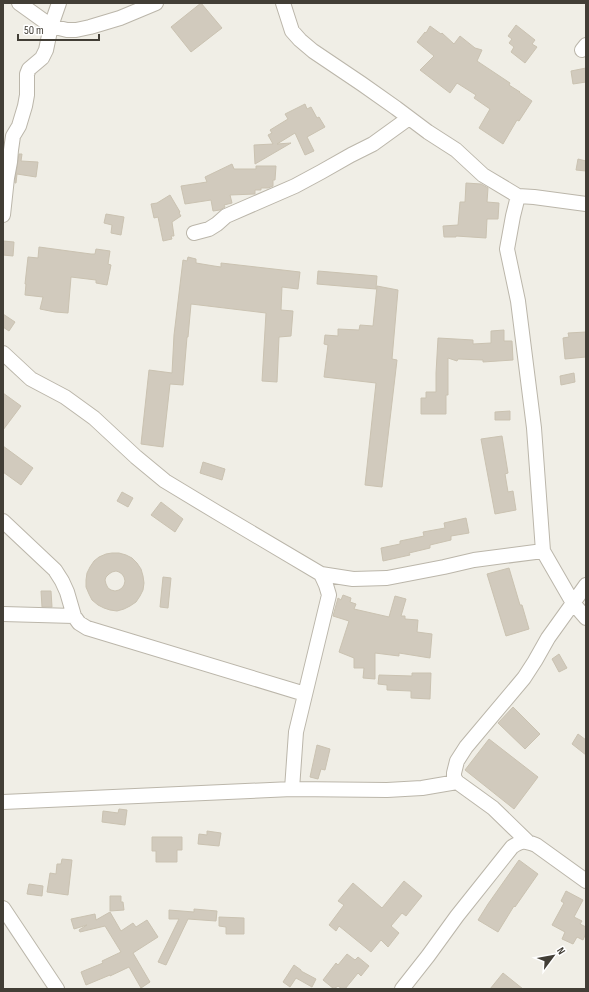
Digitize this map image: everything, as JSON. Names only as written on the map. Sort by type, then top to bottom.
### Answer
[{"type":"street","points":[[19,3],[51,26],[67,30],[90,27],[120,18],[156,3]]},
{"type":"street","points":[[3,215],[13,136],[19,126],[27,95],[27,74],[29,69],[42,58],[46,50],[51,26],[59,3]]},
{"type":"street","points":[[283,3],[292,31],[300,40],[313,51],[456,150],[483,175],[518,196],[586,204]]},
{"type":"street","points":[[194,233],[209,229],[226,216],[322,172],[350,155],[373,144],[409,118]]},
{"type":"street","points":[[518,196],[510,229],[508,248],[518,301],[534,420],[543,551],[573,603],[586,618]]},
{"type":"street","points":[[3,353],[31,378],[65,396],[94,418],[136,457],[165,481],[321,574],[361,579],[387,578],[474,560],[543,551]]},
{"type":"street","points":[[5,527],[55,570],[67,592],[74,616],[79,623],[88,628],[305,694]]},
{"type":"street","points":[[292,789],[296,732],[329,595],[321,574]]},
{"type":"street","points":[[328,593],[346,578]]},
{"type":"street","points":[[527,841],[493,808],[457,782],[454,777],[454,772],[457,761],[466,746],[524,678],[548,638],[586,585]]},
{"type":"street","points":[[3,614],[74,616]]},
{"type":"street","points":[[3,802],[292,789],[387,790],[422,788],[457,782]]},
{"type":"street","points":[[402,989],[457,916],[512,847],[519,842],[527,841],[536,844],[586,881]]},
{"type":"street","points":[[3,908],[57,989]]},
{"type":"building","points":[[201,3],[222,28],[191,52],[171,27]]},
{"type":"building","points":[[516,25],[535,40],[532,44],[537,47],[525,63],[511,52],[514,47],[509,43],[512,39],[508,36]]},
{"type":"building","points":[[430,26],[441,34],[442,33],[454,44],[460,36],[475,48],[482,50],[477,61],[510,83],[509,85],[532,101],[519,121],[517,120],[503,144],[479,128],[490,109],[474,98],[476,95],[457,83],[450,93],[420,70],[434,56],[417,42],[425,32],[426,33]]},
{"type":"building","points":[[586,68],[586,82],[573,84],[571,71]]},
{"type":"building","points":[[305,104],[307,109],[311,107],[317,118],[319,117],[325,127],[307,137],[314,151],[305,155],[295,133],[277,144],[291,143],[255,164],[254,145],[273,144],[268,135],[272,133],[270,130],[288,119],[285,114]]},
{"type":"building","points":[[19,154],[22,154],[21,161],[38,162],[36,177],[17,174],[15,183],[15,179]]},
{"type":"building","points":[[578,159],[586,161],[586,171],[576,170]]},
{"type":"building","points":[[232,164],[234,169],[256,169],[256,166],[276,166],[273,186],[261,188],[261,190],[255,190],[255,194],[230,195],[232,203],[224,205],[225,207],[220,210],[213,211],[211,200],[185,204],[181,186],[207,182],[205,177]]},
{"type":"building","points":[[466,183],[481,184],[488,188],[487,202],[499,203],[498,219],[487,219],[486,238],[456,236],[444,237],[443,226],[458,225],[460,202],[465,202]]},
{"type":"building","points":[[170,195],[181,216],[172,222],[174,236],[171,236],[172,239],[163,241],[158,217],[154,218],[151,204],[157,203]]},
{"type":"building","points":[[106,214],[124,217],[121,235],[111,233],[112,225],[104,223]]},
{"type":"building","points":[[3,241],[14,242],[13,256],[3,255]]},
{"type":"building","points":[[39,247],[91,254],[95,254],[96,249],[110,251],[108,264],[111,265],[107,285],[96,283],[96,280],[71,277],[68,313],[40,309],[43,297],[25,295],[28,257],[38,258]]},
{"type":"building","points":[[188,257],[196,259],[196,263],[221,267],[221,263],[300,272],[298,289],[282,287],[281,310],[293,311],[291,336],[279,337],[277,382],[262,381],[266,313],[191,304],[183,385],[170,384],[163,447],[141,444],[149,370],[172,373],[174,335],[183,260],[187,261]]},
{"type":"building","points":[[318,271],[377,276],[376,289],[317,284]]},
{"type":"building","points":[[377,286],[398,290],[392,359],[397,360],[382,487],[365,485],[376,383],[324,377],[328,345],[324,344],[325,335],[338,336],[338,329],[359,330],[360,325],[373,326]]},
{"type":"building","points":[[3,314],[15,322],[9,331],[3,327]]},
{"type":"building","points":[[504,330],[504,341],[512,341],[513,360],[483,362],[483,360],[458,359],[457,361],[448,358],[448,395],[446,395],[446,414],[421,414],[421,398],[426,398],[426,392],[436,392],[438,338],[473,340],[473,344],[491,343],[491,331]]},
{"type":"building","points":[[586,332],[586,357],[565,359],[563,338],[569,337],[568,333]]},
{"type":"building","points":[[574,373],[575,382],[561,385],[560,376]]},
{"type":"building","points":[[3,393],[21,406],[3,430]]},
{"type":"building","points":[[510,411],[510,420],[495,420],[495,412]]},
{"type":"building","points":[[502,436],[508,473],[505,474],[508,492],[513,491],[516,510],[495,514],[481,439]]},
{"type":"building","points":[[3,446],[33,468],[21,485],[3,472]]},
{"type":"building","points":[[203,462],[225,469],[222,480],[200,473]]},
{"type":"building","points":[[122,492],[133,498],[128,507],[117,501]]},
{"type":"building","points":[[161,502],[183,519],[175,532],[151,515]]},
{"type":"building","points":[[466,518],[469,533],[451,536],[451,540],[430,545],[430,548],[409,553],[410,555],[383,561],[381,548],[400,544],[400,541],[424,536],[423,532],[445,528],[444,523]]},
{"type":"building","points":[[119,553],[132,558],[141,569],[143,576],[143,590],[136,602],[117,611],[98,605],[92,600],[86,587],[87,573],[90,567],[94,561],[106,554]],"holes":[[[112,572],[119,572],[124,577],[124,585],[119,590],[111,590],[106,584],[106,577]]]},
{"type":"building","points":[[509,568],[529,629],[506,636],[487,574]]},
{"type":"building","points":[[163,577],[171,578],[168,608],[160,607]]},
{"type":"building","points":[[41,591],[51,591],[52,607],[42,607]]},
{"type":"building","points":[[343,595],[351,598],[350,602],[356,604],[354,609],[389,617],[395,596],[406,599],[401,616],[405,616],[405,619],[418,620],[417,632],[432,634],[430,658],[399,653],[399,656],[375,653],[375,679],[363,678],[364,668],[354,668],[354,658],[339,652],[349,621],[333,616],[338,598],[341,600]]},
{"type":"building","points":[[559,654],[567,668],[559,672],[552,659]]},
{"type":"building","points":[[412,673],[431,673],[430,699],[411,698],[411,691],[387,690],[387,685],[378,684],[379,675],[412,676]]},
{"type":"building","points":[[513,707],[540,734],[525,749],[498,723]]},
{"type":"building","points":[[578,734],[586,740],[586,755],[572,744]]},
{"type":"building","points":[[489,739],[538,777],[514,809],[465,770]]},
{"type":"building","points":[[317,745],[330,749],[325,770],[321,769],[318,779],[310,777]]},
{"type":"building","points":[[119,809],[127,810],[125,825],[102,822],[103,811],[118,813]]},
{"type":"building","points":[[207,831],[221,833],[219,846],[198,844],[199,834],[207,835]]},
{"type":"building","points":[[152,837],[182,837],[182,850],[177,850],[177,862],[156,862],[156,851],[152,851]]},
{"type":"building","points":[[62,859],[72,860],[68,895],[47,892],[50,873],[56,874],[57,864],[61,864]]},
{"type":"building","points":[[519,860],[538,874],[515,907],[514,906],[498,932],[478,920]]},
{"type":"building","points":[[404,881],[422,896],[406,916],[402,913],[391,926],[399,933],[388,947],[381,940],[371,952],[339,926],[336,931],[329,925],[344,905],[338,901],[353,883],[382,908]]},
{"type":"building","points":[[29,884],[43,886],[42,896],[27,894]]},
{"type":"building","points":[[566,891],[583,900],[574,917],[582,921],[580,924],[586,927],[586,933],[583,940],[577,937],[573,944],[562,939],[565,932],[552,925],[564,903],[561,901]]},
{"type":"building","points":[[110,896],[121,896],[121,902],[123,902],[124,910],[110,911]]},
{"type":"building","points":[[194,909],[217,911],[216,921],[188,919],[166,965],[158,962],[179,919],[169,919],[169,910],[194,912]]},
{"type":"building","points":[[110,912],[121,931],[133,923],[136,927],[147,920],[158,937],[133,953],[150,982],[141,988],[129,967],[86,985],[81,972],[103,963],[102,961],[121,952],[105,926],[80,932],[79,930],[87,925],[74,929],[71,919],[95,914],[96,920]]},
{"type":"building","points":[[219,917],[244,918],[244,934],[226,934],[226,927],[219,926]]},
{"type":"building","points":[[347,954],[355,960],[358,957],[369,966],[361,976],[358,973],[345,989],[338,986],[334,989],[323,980],[336,963],[338,965]]},
{"type":"building","points":[[294,965],[301,971],[316,979],[312,987],[296,978],[290,987],[283,982]]},
{"type":"building","points":[[503,973],[523,989],[490,989]]}]
